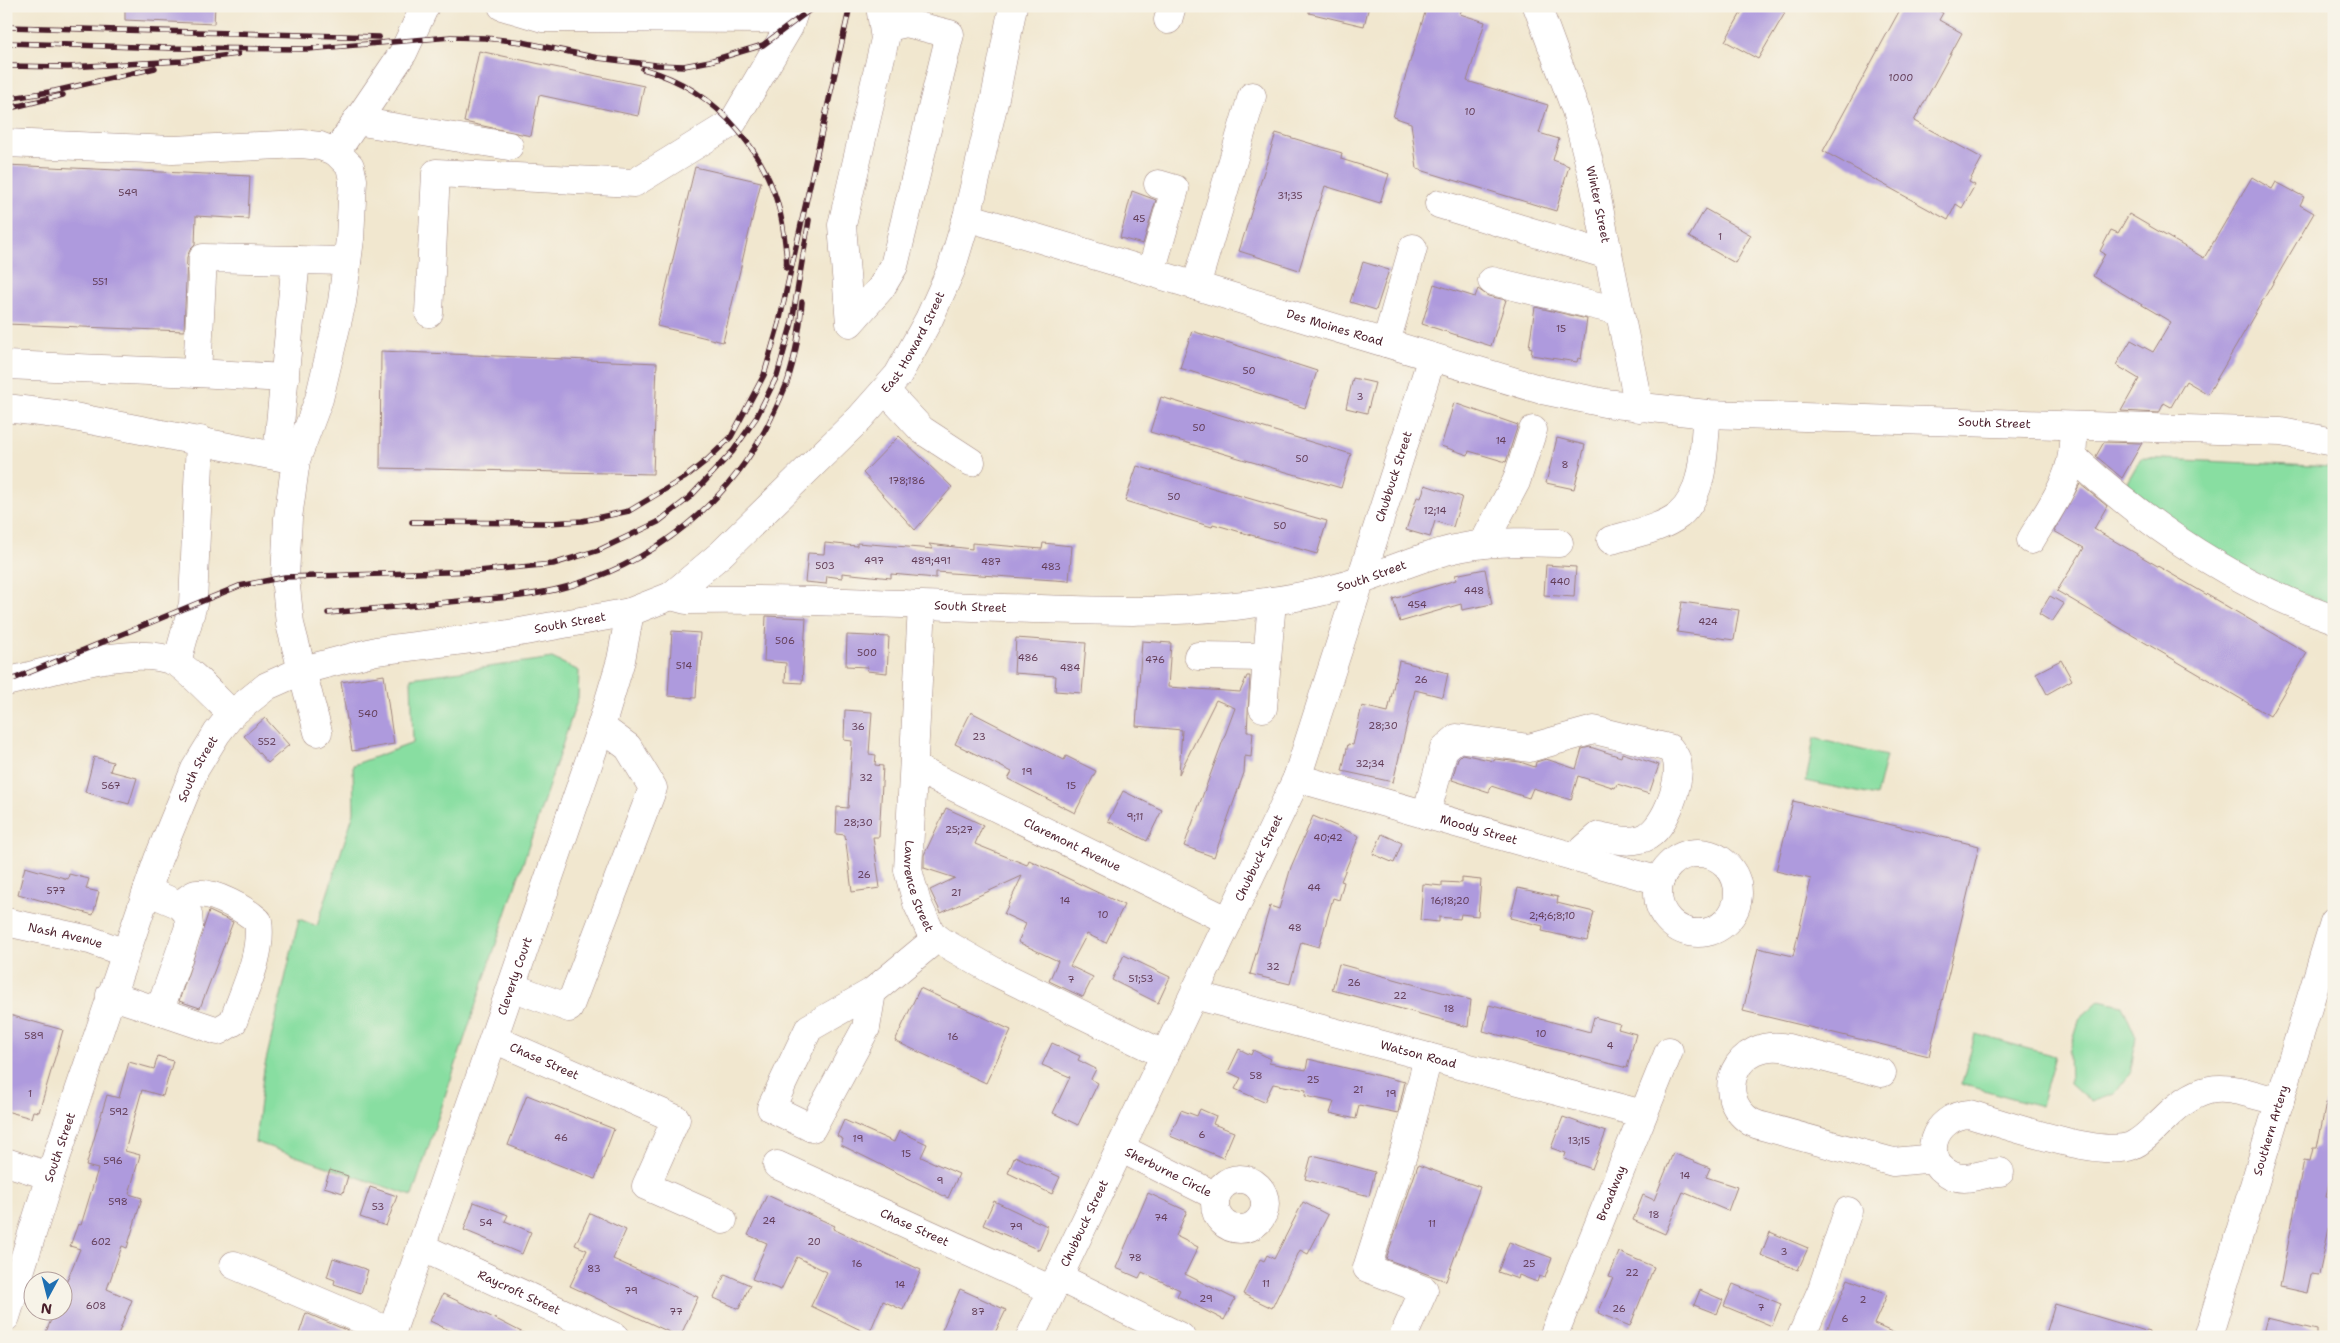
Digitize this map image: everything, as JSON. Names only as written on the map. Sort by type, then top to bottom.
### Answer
[{"type":"street","points":[[336,152],[403,53],[425,6]]},
{"type":"street","points":[[502,6],[543,18],[794,13]]},
{"type":"street","name":"East Howard Street","points":[[671,596],[728,547],[860,418],[898,375],[930,319],[951,270],[967,217],[995,98],[1013,6]]},
{"type":"street","name":"Winter Street","points":[[1537,6],[1576,111],[1593,178],[1639,408]]},
{"type":"street","points":[[430,313],[436,173],[634,183],[733,122],[794,13]]},
{"type":"street","points":[[882,17],[950,34],[894,266],[881,288],[850,323],[842,225],[885,39],[882,17]]},
{"type":"street","points":[[1196,286],[1252,96]]},
{"type":"street","points":[[356,121],[509,146]]},
{"type":"street","points":[[6,142],[173,150],[284,143],[320,146],[336,152],[345,158],[353,172],[347,261],[342,302],[319,399],[287,458]]},
{"type":"street","points":[[1150,272],[1175,188],[1158,184]]},
{"type":"street","points":[[1439,204],[1608,255]]},
{"type":"street","name":"Des Moines Road","points":[[967,217],[1571,397],[1639,408],[1708,414]]},
{"type":"street","points":[[1386,343],[1413,248]]},
{"type":"street","points":[[197,372],[203,258],[347,261]]},
{"type":"street","points":[[296,260],[285,378],[288,518],[285,577],[290,624],[318,732]]},
{"type":"street","points":[[1492,282],[1619,311]]},
{"type":"street","name":"Chubbuck Street","points":[[1030,1337],[1297,778],[1432,357]]},
{"type":"street","points":[[6,365],[197,372],[285,378]]},
{"type":"street","points":[[885,390],[922,430],[971,462]]},
{"type":"street","points":[[6,408],[64,415],[287,458]]},
{"type":"street","points":[[1611,540],[1663,523],[1678,516],[1690,504],[1698,484],[1708,414]]},
{"type":"street","name":"South Street","points":[[1708,414],[2281,432],[2334,442]]},
{"type":"street","name":"South Street","points":[[2281,432],[2334,423]]},
{"type":"street","points":[[2031,540],[2066,479],[2073,458],[2073,426]]},
{"type":"street","points":[[1483,544],[1516,482],[1533,430]]},
{"type":"street","points":[[177,662],[193,604],[200,440]]},
{"type":"street","points":[[2073,458],[2107,488],[2215,564],[2254,586],[2334,619]]},
{"type":"street","name":"South Street","points":[[6,1317],[110,995],[147,891],[195,769],[232,714],[268,686],[303,670],[376,651],[504,635],[630,612],[671,596],[686,600],[1131,612],[1206,608],[1272,601],[1321,593],[1431,556],[1483,544],[1502,542],[1559,543]]},
{"type":"street","points":[[1263,708],[1272,601]]},
{"type":"street","name":"Lawrence Street","points":[[922,606],[915,768],[908,870],[917,903],[931,933],[936,938],[997,973],[1165,1055]]},
{"type":"street","name":"Cleverly Court","points":[[391,1335],[602,727],[622,660],[630,612]]},
{"type":"street","points":[[6,682],[125,654],[153,654],[177,662],[232,714]]},
{"type":"street","points":[[1198,656],[1267,657]]},
{"type":"street","points":[[512,987],[569,1008],[653,788],[628,747],[602,727]]},
{"type":"street","points":[[1426,815],[1444,749],[1457,738],[1530,748],[1594,730],[1669,748],[1677,759],[1679,775],[1671,803],[1657,829],[1642,839],[1624,841],[1599,836],[1575,857]]},
{"type":"street","name":"Claremont Avenue","points":[[915,768],[1229,921]]},
{"type":"street","name":"Moody Street","points":[[1297,778],[1660,881]]},
{"type":"street","points":[[147,891],[180,905],[188,914],[189,927],[164,998],[156,1010]]},
{"type":"street","points":[[110,995],[218,1031],[233,1022],[253,966],[260,936],[258,921],[245,910],[211,896],[196,894],[180,905]]},
{"type":"street","name":"Nash Avenue","points":[[6,922],[90,940],[125,953]]},
{"type":"street","name":"Southern Artery","points":[[2208,1337],[2334,922]]},
{"type":"street","points":[[872,992],[866,1028],[812,1128],[771,1108],[809,1028],[872,992],[936,938]]},
{"type":"street","name":"Watson Road","points":[[1194,995],[1643,1114]]},
{"type":"street","name":"Chase Street","points":[[494,1040],[676,1119],[646,1186],[723,1220]]},
{"type":"street","points":[[1882,1073],[1775,1045],[1762,1047],[1750,1052],[1735,1071],[1732,1084],[1733,1097],[1740,1112],[1751,1122],[1766,1128],[1892,1162],[1935,1158]]},
{"type":"street","name":"Broadway","points":[[1553,1337],[1669,1051]]},
{"type":"street","points":[[1403,1337],[1424,1290],[1367,1268],[1406,1145],[1428,1057]]},
{"type":"street","points":[[2000,1172],[1989,1172],[1974,1177],[1962,1178],[1951,1175],[1941,1167],[1935,1158],[1933,1147],[1939,1127],[1949,1118],[1959,1114],[1969,1114],[2086,1147],[2118,1149],[2131,1146],[2144,1138],[2179,1104],[2191,1095],[2204,1090],[2235,1090],[2280,1102]]},
{"type":"street","name":"Sherburne Circle","points":[[1120,1148],[1216,1196]]},
{"type":"street","points":[[6,1162],[50,1176]]},
{"type":"street","name":"Chase Street","points":[[777,1165],[1181,1337]]},
{"type":"street","points":[[1801,1337],[1825,1281],[1848,1211]]},
{"type":"street","name":"Raycroft Street","points":[[422,1247],[615,1337]]},
{"type":"street","points":[[234,1265],[391,1335]]},
{"type":"green space","points":[[2141,458],[2334,467],[2334,606],[2229,563],[2123,489]]},
{"type":"green space","points":[[552,658],[579,671],[578,698],[412,1196],[255,1142],[264,1069],[299,919],[317,926],[354,812],[353,765],[413,743],[411,678]]},
{"type":"green space","points":[[1814,738],[1886,756],[1876,796],[1806,781]]},
{"type":"green space","points":[[2100,1000],[2122,1005],[2136,1037],[2131,1071],[2114,1094],[2091,1102],[2070,1083],[2069,1052],[2080,1018]]},
{"type":"green space","points":[[1975,1034],[2055,1056],[2041,1106],[1962,1084]]},
{"type":"building","points":[[125,6],[215,6],[214,24],[125,20]]},
{"type":"building","points":[[1309,6],[1369,6],[1364,26],[1309,13]]},
{"type":"building","points":[[1427,6],[1463,6],[1460,14],[1485,22],[1467,81],[1548,105],[1539,133],[1559,139],[1553,160],[1569,166],[1556,211],[1417,169],[1411,123],[1393,117]]},
{"type":"building","points":[[1745,6],[1773,6],[1785,13],[1758,59],[1725,41]]},
{"type":"building","points":[[1902,6],[1930,6],[1943,13],[1939,20],[1962,33],[1914,121],[1982,158],[1969,182],[1975,185],[1962,208],[1956,204],[1948,220],[1823,151]]},
{"type":"building","points":[[479,51],[644,86],[638,116],[539,95],[531,136],[464,122]]},
{"type":"building","points":[[1276,133],[1342,153],[1341,159],[1389,174],[1380,203],[1325,186],[1299,270],[1239,251]]},
{"type":"building","points":[[6,165],[250,176],[248,219],[196,216],[195,245],[187,257],[184,331],[6,324]]},
{"type":"building","points":[[695,167],[761,182],[723,342],[657,326]]},
{"type":"building","points":[[2252,177],[2272,189],[2276,182],[2304,197],[2300,205],[2314,213],[2208,394],[2186,381],[2171,407],[2164,403],[2159,413],[2121,411],[2139,379],[2116,365],[2131,340],[2153,352],[2171,322],[2093,276],[2105,254],[2100,251],[2111,230],[2118,233],[2129,214],[2204,258]]},
{"type":"building","points":[[1132,191],[1156,200],[1143,244],[1120,238]]},
{"type":"building","points":[[1705,209],[1751,235],[1735,263],[1689,237]]},
{"type":"building","points":[[1363,262],[1389,270],[1376,310],[1350,302]]},
{"type":"building","points":[[1434,284],[1475,297],[1478,289],[1488,296],[1506,300],[1491,346],[1422,324]]},
{"type":"building","points":[[1535,307],[1587,319],[1581,359],[1578,358],[1577,362],[1531,355],[1532,348],[1529,347]]},
{"type":"building","points":[[1192,331],[1317,371],[1305,408],[1180,368]]},
{"type":"building","points":[[381,351],[657,363],[653,474],[380,468]]},
{"type":"building","points":[[1353,378],[1375,383],[1367,413],[1346,408]]},
{"type":"building","points":[[1161,397],[1351,454],[1341,488],[1150,432]]},
{"type":"building","points":[[1454,403],[1518,425],[1506,462],[1469,451],[1468,455],[1441,446]]},
{"type":"building","points":[[899,436],[952,487],[915,530],[863,473]]},
{"type":"building","points":[[1557,438],[1585,445],[1574,489],[1546,483]]},
{"type":"building","points":[[2104,442],[2142,443],[2122,478],[2096,456]]},
{"type":"building","points":[[1137,466],[1327,521],[1317,554],[1213,524],[1212,527],[1125,501]]},
{"type":"building","points":[[2080,484],[2107,506],[2094,529],[2307,653],[2270,716],[2057,591],[2084,548],[2054,531]]},
{"type":"building","points":[[1425,485],[1462,497],[1453,527],[1435,521],[1430,537],[1406,530],[1417,497],[1421,498]]},
{"type":"building","points":[[825,543],[857,546],[857,543],[933,549],[929,544],[972,549],[972,543],[1042,549],[1043,543],[1072,546],[1069,581],[936,572],[936,578],[891,574],[891,578],[842,573],[842,578],[827,576],[826,584],[805,582],[808,553],[824,554]]},
{"type":"building","points":[[1546,565],[1576,567],[1574,597],[1544,595]]},
{"type":"building","points":[[1485,569],[1492,604],[1462,610],[1461,604],[1400,622],[1393,599],[1456,580],[1455,575]]},
{"type":"building","points":[[2050,596],[2064,604],[2052,622],[2039,614]]},
{"type":"building","points":[[1682,602],[1739,610],[1734,640],[1677,632]]},
{"type":"building","points":[[766,616],[806,618],[802,683],[785,682],[786,663],[764,661]]},
{"type":"building","points":[[672,631],[700,633],[696,698],[668,696]]},
{"type":"building","points":[[847,635],[889,637],[887,673],[867,671],[868,667],[846,666]]},
{"type":"building","points":[[1016,638],[1086,643],[1082,693],[1055,691],[1056,676],[1014,673]]},
{"type":"building","points":[[1142,641],[1171,643],[1168,687],[1240,692],[1247,676],[1250,676],[1247,732],[1253,732],[1251,757],[1245,756],[1244,773],[1214,857],[1184,846],[1235,708],[1216,700],[1179,774],[1182,730],[1136,726]]},
{"type":"building","points":[[2061,660],[2072,680],[2047,694],[2036,673]]},
{"type":"building","points":[[1399,661],[1448,673],[1443,697],[1415,690],[1393,782],[1342,771],[1348,744],[1353,745],[1362,706],[1388,712]]},
{"type":"building","points":[[384,675],[394,744],[352,751],[341,682]]},
{"type":"building","points":[[845,710],[872,712],[869,754],[876,755],[875,765],[883,766],[879,837],[873,837],[880,888],[852,892],[845,835],[836,834],[837,807],[848,808],[852,741],[844,740]]},
{"type":"building","points":[[971,712],[1064,760],[1066,756],[1096,771],[1075,813],[1008,779],[1012,772],[955,744]]},
{"type":"building","points":[[265,718],[289,745],[268,763],[244,736]]},
{"type":"building","points":[[1590,747],[1621,757],[1622,753],[1659,765],[1649,794],[1617,784],[1615,788],[1578,776],[1571,800],[1533,788],[1529,798],[1491,786],[1489,792],[1452,780],[1458,758],[1462,754],[1494,761],[1495,759],[1520,762],[1535,767],[1536,762],[1546,759],[1576,769],[1582,749]]},
{"type":"building","points":[[94,757],[113,762],[110,771],[137,778],[129,804],[85,792]]},
{"type":"building","points":[[1123,791],[1162,810],[1147,841],[1108,821]]},
{"type":"building","points":[[1793,801],[1979,846],[1929,1056],[1743,1011],[1758,948],[1793,956],[1811,879],[1776,871]]},
{"type":"building","points":[[946,808],[983,825],[975,844],[1027,865],[1029,860],[1124,905],[1106,943],[1087,934],[1070,966],[1093,977],[1083,997],[1049,981],[1058,961],[1018,942],[1026,924],[1004,914],[1022,876],[941,913],[930,890],[955,878],[924,868],[924,855]]},
{"type":"building","points":[[1313,816],[1359,836],[1341,881],[1344,882],[1339,900],[1333,898],[1319,947],[1301,942],[1290,984],[1250,974],[1270,906],[1279,909],[1291,867]]},
{"type":"building","points":[[1382,834],[1402,843],[1394,863],[1373,854]]},
{"type":"building","points":[[25,867],[68,879],[69,874],[89,879],[86,889],[99,892],[93,915],[18,894]]},
{"type":"building","points":[[1462,878],[1481,880],[1478,916],[1461,914],[1460,919],[1439,917],[1439,922],[1420,920],[1423,884],[1442,886],[1442,882],[1462,883]]},
{"type":"building","points":[[1518,888],[1558,897],[1557,903],[1594,912],[1587,941],[1542,931],[1543,926],[1510,918]]},
{"type":"building","points":[[209,911],[233,922],[200,1008],[179,1001]]},
{"type":"building","points":[[1124,955],[1170,977],[1158,1003],[1112,980]]},
{"type":"building","points":[[1339,964],[1471,1000],[1468,1027],[1332,990]]},
{"type":"building","points":[[920,988],[1011,1030],[986,1083],[895,1041]]},
{"type":"building","points":[[1489,1005],[1590,1032],[1594,1017],[1620,1024],[1618,1029],[1636,1034],[1627,1068],[1483,1031]]},
{"type":"building","points":[[6,1014],[63,1030],[39,1112],[33,1111],[31,1118],[6,1111]]},
{"type":"building","points":[[1052,1043],[1080,1056],[1078,1060],[1096,1069],[1091,1079],[1098,1083],[1078,1125],[1053,1113],[1070,1077],[1042,1065]]},
{"type":"building","points":[[1239,1049],[1251,1055],[1253,1050],[1271,1059],[1269,1063],[1306,1070],[1308,1059],[1405,1082],[1398,1113],[1359,1105],[1356,1119],[1330,1113],[1334,1102],[1305,1096],[1306,1090],[1273,1084],[1264,1102],[1235,1089],[1241,1078],[1228,1072]]},
{"type":"building","points":[[158,1056],[173,1061],[163,1096],[142,1090],[125,1151],[140,1155],[129,1194],[142,1198],[127,1248],[122,1246],[107,1289],[132,1300],[117,1337],[44,1337],[51,1320],[72,1320],[71,1270],[80,1249],[70,1246],[78,1224],[81,1225],[98,1169],[86,1166],[107,1095],[119,1098],[129,1062],[154,1069]]},
{"type":"building","points":[[527,1095],[614,1129],[595,1179],[508,1145]]},
{"type":"building","points":[[2326,1103],[2334,1104],[2334,1158],[2326,1197],[2334,1198],[2334,1205],[2319,1275],[2311,1274],[2307,1293],[2280,1287],[2304,1160],[2310,1161],[2313,1148],[2317,1148]]},
{"type":"building","points":[[1200,1109],[1216,1116],[1213,1124],[1234,1132],[1223,1158],[1170,1136],[1181,1110],[1197,1116]]},
{"type":"building","points":[[1563,1117],[1606,1132],[1592,1169],[1564,1159],[1566,1153],[1551,1148]]},
{"type":"building","points":[[844,1120],[894,1142],[899,1131],[927,1144],[921,1157],[959,1174],[948,1198],[841,1145],[843,1139],[837,1136]]},
{"type":"building","points":[[1673,1153],[1710,1168],[1706,1177],[1737,1187],[1728,1211],[1683,1192],[1665,1234],[1633,1220],[1643,1195],[1654,1200]]},
{"type":"building","points":[[1015,1156],[1060,1177],[1052,1194],[1008,1173]]},
{"type":"building","points":[[1317,1156],[1375,1172],[1369,1196],[1305,1179],[1311,1157]]},
{"type":"building","points":[[1418,1165],[1480,1187],[1446,1281],[1386,1259]]},
{"type":"building","points":[[330,1170],[348,1176],[343,1193],[324,1187]]},
{"type":"building","points":[[370,1187],[397,1196],[386,1226],[360,1217]]},
{"type":"building","points":[[1148,1193],[1187,1211],[1176,1236],[1198,1247],[1185,1274],[1235,1299],[1224,1320],[1177,1296],[1180,1290],[1142,1272],[1139,1278],[1116,1268]]},
{"type":"building","points":[[767,1195],[835,1226],[833,1229],[921,1270],[903,1310],[883,1301],[869,1334],[811,1306],[827,1272],[797,1257],[781,1290],[752,1279],[767,1243],[748,1235]]},
{"type":"building","points":[[994,1201],[1047,1226],[1047,1232],[1039,1250],[983,1225]]},
{"type":"building","points":[[474,1202],[508,1215],[505,1221],[531,1232],[522,1254],[464,1230]]},
{"type":"building","points":[[1303,1202],[1328,1215],[1308,1254],[1300,1250],[1272,1308],[1243,1294],[1260,1259],[1264,1261],[1267,1255],[1274,1259]]},
{"type":"building","points":[[590,1213],[626,1230],[613,1259],[698,1297],[680,1337],[570,1286],[587,1250],[575,1245]]},
{"type":"building","points":[[1770,1232],[1808,1248],[1798,1270],[1761,1255]]},
{"type":"building","points":[[1509,1242],[1552,1258],[1545,1278],[1539,1276],[1537,1282],[1519,1275],[1518,1279],[1498,1272]]},
{"type":"building","points":[[1619,1252],[1654,1267],[1630,1326],[1598,1313],[1613,1278],[1609,1277]]},
{"type":"building","points":[[333,1258],[368,1270],[361,1293],[334,1284],[335,1280],[327,1277]]},
{"type":"building","points":[[725,1274],[750,1285],[739,1309],[714,1298]]},
{"type":"building","points":[[1848,1279],[1887,1295],[1874,1324],[1903,1337],[1824,1337]]},
{"type":"building","points":[[1733,1284],[1781,1304],[1772,1326],[1724,1306]]},
{"type":"building","points":[[960,1289],[1006,1310],[993,1337],[939,1337]]},
{"type":"building","points":[[1700,1290],[1723,1300],[1717,1314],[1694,1305]]},
{"type":"building","points":[[443,1294],[531,1337],[464,1337],[430,1321]]},
{"type":"building","points":[[2055,1304],[2149,1332],[2149,1337],[2045,1337]]},
{"type":"building","points":[[306,1313],[362,1337],[298,1337]]},
{"type":"building","points":[[2267,1318],[2317,1330],[2317,1337],[2262,1337]]},
{"type":"railway","points":[[6,43],[171,48],[308,49],[451,37],[485,38],[522,42],[598,58],[656,65],[684,66],[710,61],[763,45],[815,6]]},
{"type":"railway","points":[[412,522],[550,523],[582,521],[629,511],[684,478],[707,460],[731,437],[764,375],[779,323],[850,6]]},
{"type":"railway","points":[[6,27],[379,37]]},
{"type":"railway","points":[[6,66],[68,67],[182,61],[238,54]]},
{"type":"railway","points":[[6,99],[55,91],[155,68]]},
{"type":"railway","points":[[643,69],[670,79],[696,93],[718,110],[738,130],[755,154],[768,179],[778,206],[787,256],[786,268]]},
{"type":"railway","points":[[6,109],[63,95]]},
{"type":"railway","points":[[6,682],[239,586],[285,577],[478,571],[553,564],[599,550],[658,522],[690,497],[733,451],[756,418],[777,376],[792,322],[809,220]]},
{"type":"railway","points":[[328,613],[507,597],[554,590],[590,579],[624,565],[656,547],[686,525],[714,500],[738,472],[759,441],[788,380],[797,341],[802,302]]}]
